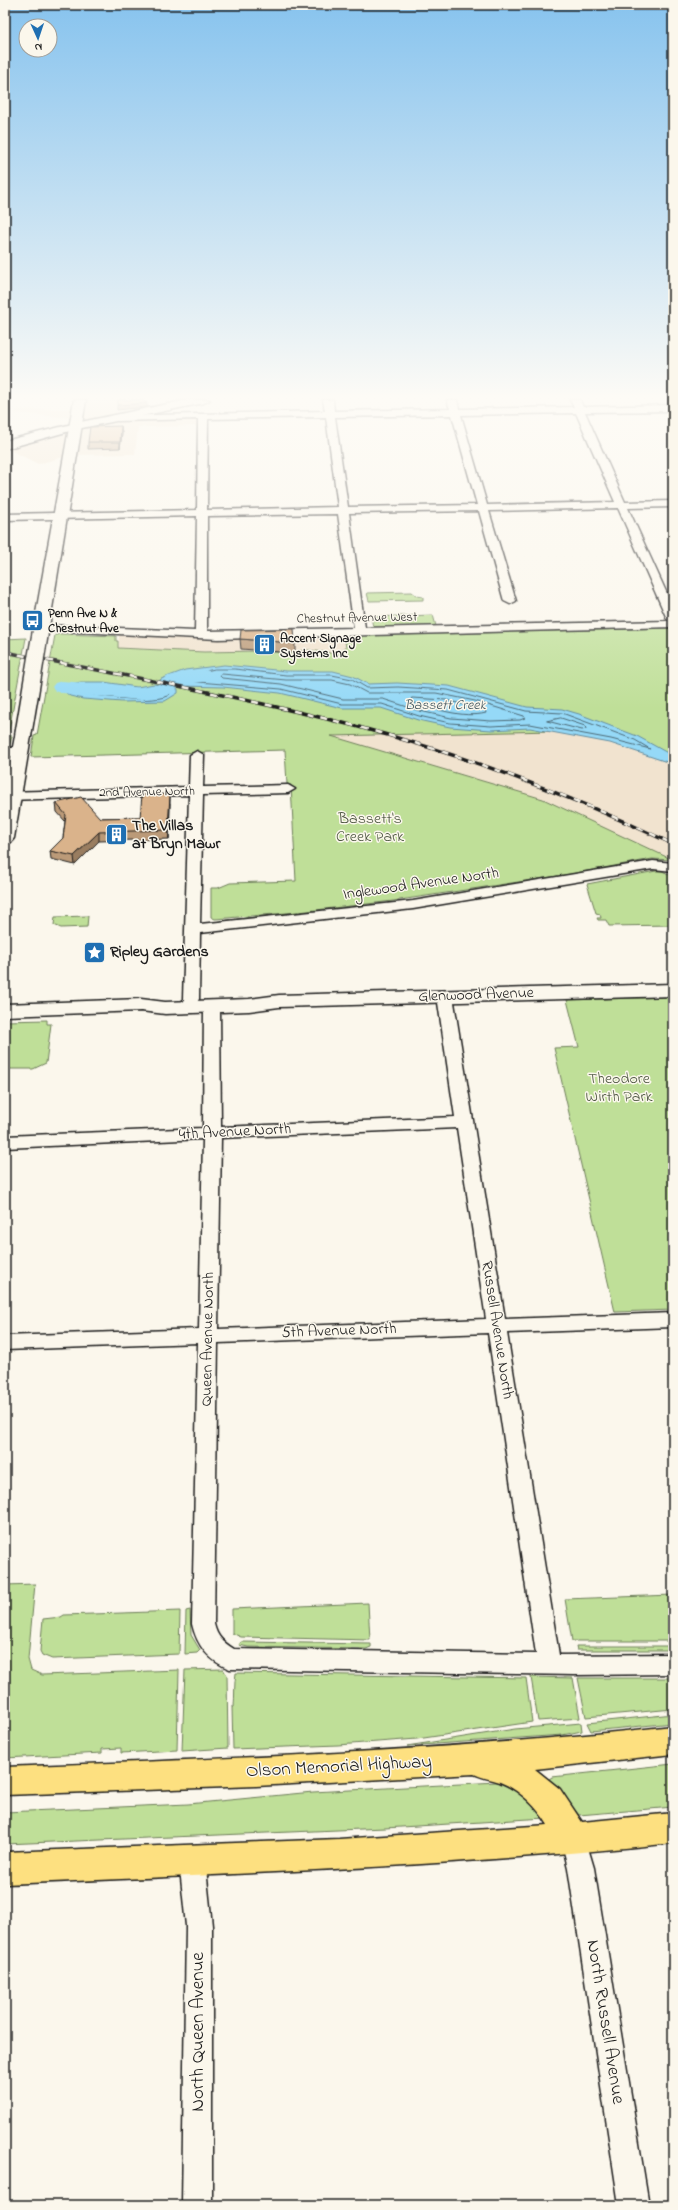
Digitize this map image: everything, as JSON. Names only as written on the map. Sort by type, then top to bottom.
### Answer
[{"type":"main road","points":[[5,838],[16,746],[36,658],[62,503]]},
{"type":"main road","name":"Olson Memorial Highway","points":[[5,1782],[334,1769],[461,1761],[587,1750],[673,1740]]},
{"type":"main road","points":[[461,1761],[506,1770],[534,1784],[552,1801],[574,1840]]},
{"type":"main road","points":[[5,1868],[464,1848],[574,1840],[673,1828]]},
{"type":"street","points":[[201,634],[202,503]]},
{"type":"street","points":[[342,503],[360,632]]},
{"type":"street","points":[[483,503],[510,601]]},
{"type":"street","points":[[622,504],[673,620]]},
{"type":"street","points":[[5,517],[673,504]]},
{"type":"street","name":"Chestnut Avenue West","points":[[41,631],[201,634],[360,632],[673,624]]},
{"type":"street","points":[[191,999],[197,755]]},
{"type":"street","name":"2nd Avenue North","points":[[9,796],[288,789]]},
{"type":"street","name":"Inglewood Avenue North","points":[[192,929],[413,905],[653,865],[673,867]]},
{"type":"street","name":"Glenwood Avenue","points":[[141,1005],[165,1008],[279,1001],[673,990]]},
{"type":"street","name":"Russell Avenue North","points":[[445,996],[548,1664]]},
{"type":"street","name":"Glenwood Avenue","points":[[5,1010],[141,1005],[163,1001],[191,999],[229,998],[279,1001]]},
{"type":"street","name":"Queen Avenue North","points":[[212,1006],[212,1134],[207,1336],[203,1624],[206,1638],[209,1643],[230,1659],[548,1664]]},
{"type":"street","name":"4th Avenue North","points":[[5,1142],[212,1134],[332,1126],[464,1122]]},
{"type":"street","name":"5th Avenue North","points":[[5,1343],[673,1320]]},
{"type":"street","points":[[548,1664],[673,1664]]},
{"type":"street","name":"North Russell Avenue","points":[[574,1840],[585,1891],[634,2205]]},
{"type":"street","name":"North Queen Avenue","points":[[192,1859],[199,1926],[197,2205]]},
{"type":"shaded area","points":[[119,635],[214,638],[344,636],[348,660],[260,651],[204,652],[118,648]]},
{"type":"shaded area","points":[[554,731],[609,740],[673,764],[673,860],[543,799],[329,736]]},
{"type":"green space","points":[[412,592],[417,596],[423,597],[423,600],[369,601],[367,593]]},
{"type":"green space","points":[[433,615],[436,626],[373,627],[371,617]]},
{"type":"green space","name":"Bassett's Creek Park","points":[[673,628],[673,764],[609,740],[554,731],[331,736],[543,799],[673,860],[652,859],[571,874],[393,901],[213,922],[298,912],[215,919],[211,917],[211,888],[218,888],[230,883],[296,881],[291,785],[287,784],[285,750],[31,757],[34,736],[37,735],[55,635],[116,636],[118,648],[204,652],[260,651],[296,654],[297,651],[309,650],[337,654],[346,647],[344,636]]},
{"type":"green space","points":[[26,638],[8,736],[12,736],[9,747],[5,749],[5,639]]},
{"type":"green space","points":[[662,871],[673,876],[673,925],[609,926],[606,920],[598,920],[597,918],[601,918],[600,914],[596,913],[587,884]]},
{"type":"green space","points":[[88,916],[87,927],[61,928],[54,925],[55,917]]},
{"type":"green space","name":"Theodore Wirth Park","points":[[673,997],[673,1310],[615,1312],[554,1048],[579,1047],[567,1000]]},
{"type":"green space","points":[[47,1020],[47,1024],[51,1024],[46,1063],[33,1069],[5,1069],[5,1021]]},
{"type":"green space","points":[[35,1584],[28,1659],[31,1670],[42,1675],[179,1670],[177,1750],[121,1753],[121,1748],[102,1749],[102,1753],[5,1758],[5,1585]]},
{"type":"green space","points":[[673,1595],[673,1641],[572,1641],[565,1599]]},
{"type":"green space","points":[[368,1603],[370,1640],[241,1637],[232,1633],[232,1609]]},
{"type":"green space","points":[[190,1610],[191,1635],[200,1650],[197,1653],[185,1654],[186,1611]]},
{"type":"green space","points":[[180,1611],[179,1654],[52,1659],[42,1655],[40,1651],[43,1619],[61,1617],[64,1615]]},
{"type":"green space","points":[[241,1642],[371,1644],[371,1647],[366,1649],[248,1647],[239,1645]]},
{"type":"green space","points":[[576,1646],[673,1646],[673,1650],[577,1650]]},
{"type":"green space","points":[[223,1669],[227,1675],[228,1748],[182,1751],[185,1670]]},
{"type":"green space","points":[[236,1673],[526,1678],[532,1722],[417,1739],[338,1745],[233,1749],[232,1707],[234,1707]]},
{"type":"green space","points":[[531,1677],[573,1678],[580,1718],[538,1721]]},
{"type":"green space","points":[[578,1678],[673,1678],[673,1709],[586,1717]]},
{"type":"green space","points":[[673,1714],[673,1723],[591,1731],[587,1723]]},
{"type":"green space","points":[[581,1723],[582,1731],[562,1735],[407,1746],[515,1729]]},
{"type":"green space","points":[[673,1764],[673,1807],[579,1815],[549,1779],[552,1777]]},
{"type":"green space","points":[[497,1782],[520,1788],[545,1818],[385,1828],[5,1844],[5,1812],[188,1804],[313,1792]]},
{"type":"water","name":"Bassett Creek","points":[[224,665],[286,671],[333,671],[353,676],[368,684],[397,683],[449,686],[527,707],[562,709],[637,736],[673,756],[673,764],[610,743],[530,728],[491,730],[450,727],[418,720],[381,708],[342,708],[280,693],[223,687],[181,686],[159,682],[161,679],[185,670]]},
{"type":"water","points":[[81,682],[104,682],[137,687],[154,684],[178,689],[178,693],[165,701],[122,702],[83,699],[70,696],[61,689],[63,685]]},
{"type":"building","points":[[294,629],[295,643],[240,639],[241,630]]},
{"type":"building","name":"The Villas at Bryn Mawr","points":[[170,794],[168,830],[99,832],[74,856],[50,851],[63,838],[66,815],[56,803],[81,797],[100,818],[140,817],[142,795]]},
{"type":"waterway","name":"Bassett Creek","points":[[62,687],[141,694],[163,690],[175,680],[206,676]]},
{"type":"railway","points":[[5,652],[224,695],[311,715],[396,737],[477,763],[556,793],[673,844]]},
{"type":"place","name":"Penn Ave N & Chestnut Ave","points":[[32,620]]},
{"type":"place","name":"Accent Signage Systems Inc","points":[[264,645]]},
{"type":"place","name":"The Villas at Bryn Mawr","points":[[117,835]]},
{"type":"place","name":"Ripley Gardens","points":[[94,952]]}]
